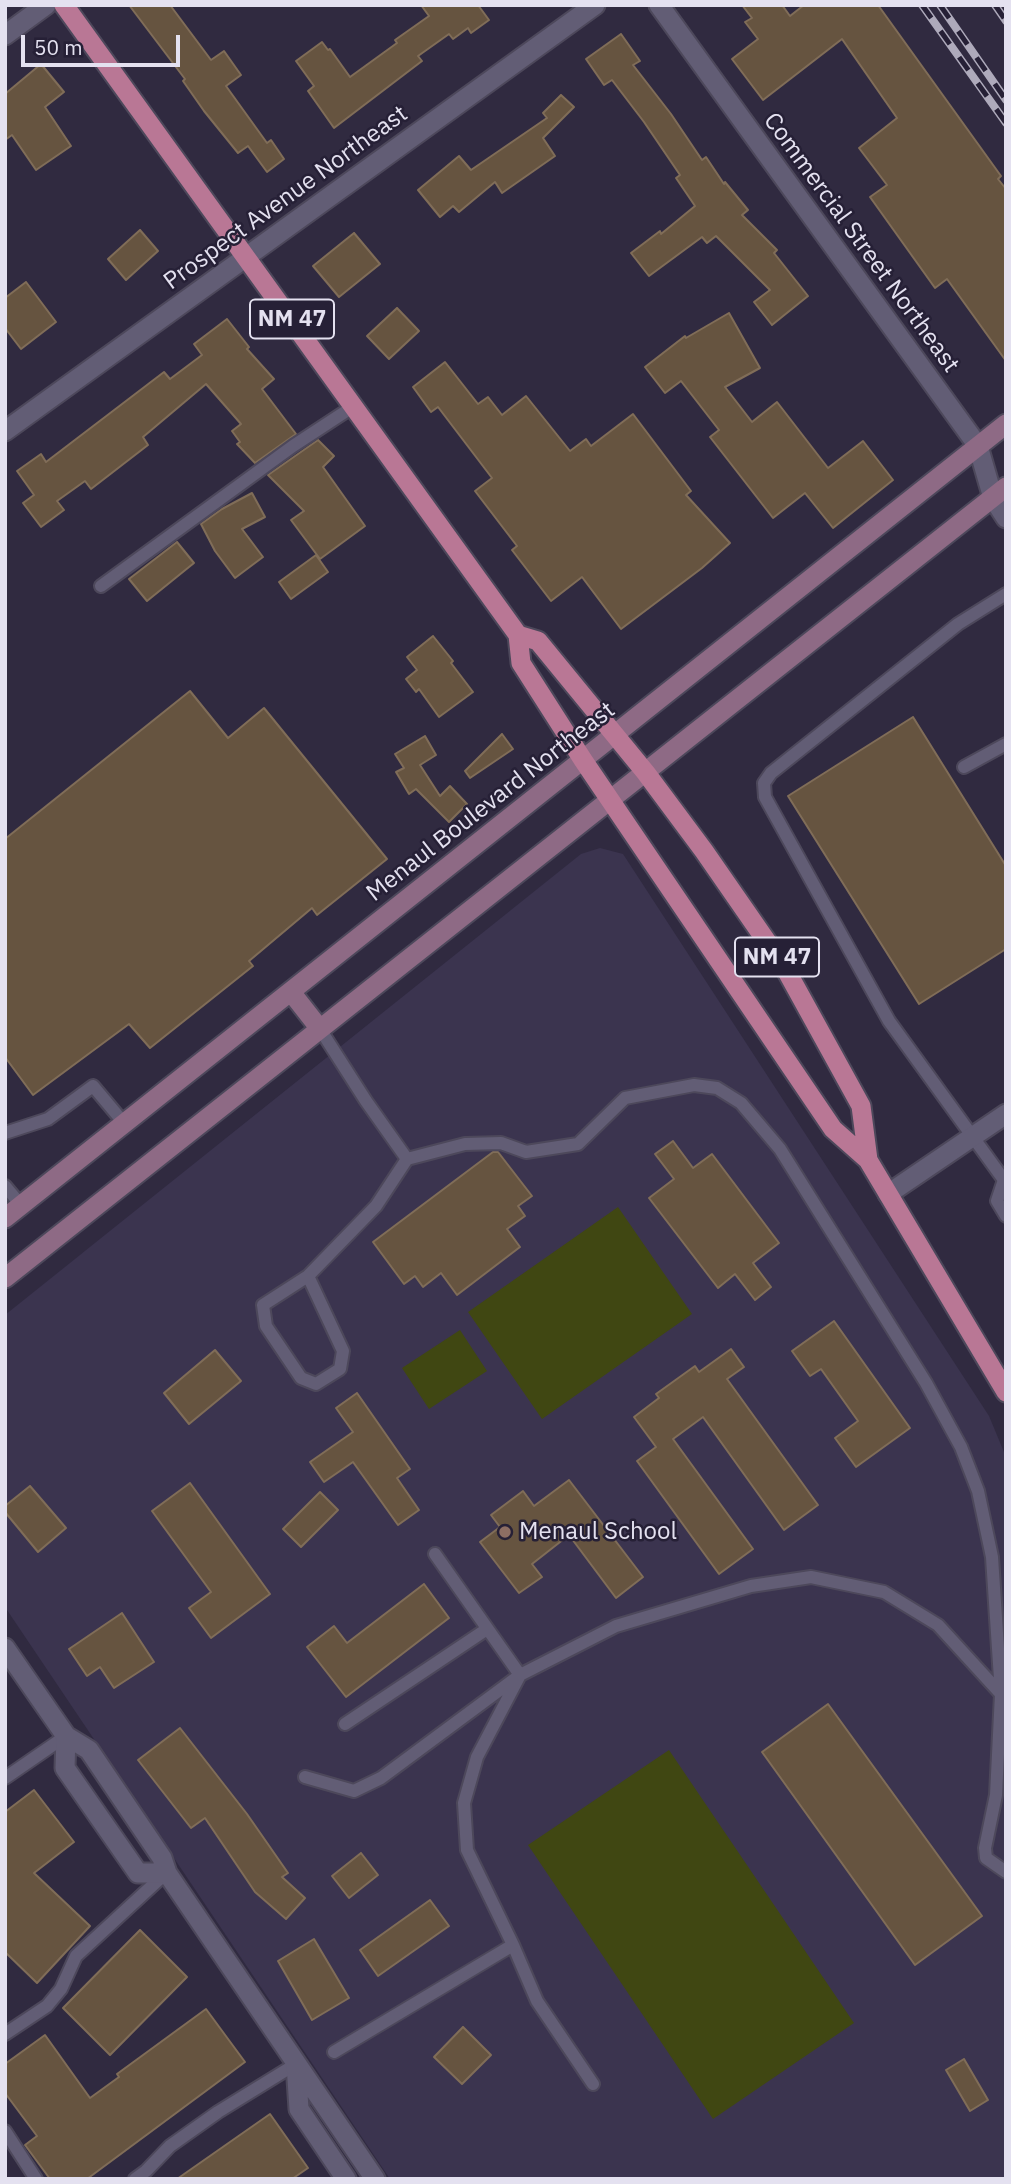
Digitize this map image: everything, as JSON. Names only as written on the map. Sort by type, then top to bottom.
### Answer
[{"type":"main road","name":"NM 47","points":[[64,5],[518,635],[521,663],[583,760],[833,1129],[868,1160],[1006,1392]]},
{"type":"main road","name":"Menaul Boulevard Northeast","points":[[13,1211],[1006,424]]},
{"type":"main road","points":[[5,1278],[999,493]]},
{"type":"main road","name":"NM 47","points":[[518,635],[538,640],[646,773],[785,968],[861,1106],[868,1160]]},
{"type":"main road","points":[[291,992],[320,1029]]},
{"type":"street","points":[[5,35],[46,5]]},
{"type":"street","name":"Prospect Avenue Northeast","points":[[5,431],[595,5]]},
{"type":"street","name":"Commercial Street Northeast","points":[[659,5],[978,446],[999,493],[1006,517]]},
{"type":"street","points":[[888,1194],[1006,1114]]},
{"type":"street","points":[[5,1648],[66,1736],[89,1750],[162,1858],[167,1873],[375,2179]]},
{"type":"street","points":[[66,1736],[65,1768],[138,1873],[167,1873]]},
{"type":"street","points":[[296,2064],[299,2109],[346,2179]]},
{"type":"lane","points":[[101,586],[312,433],[354,406]]},
{"type":"lane","points":[[1006,594],[948,632],[771,773],[764,783],[765,797],[889,1021],[1005,1180],[997,1201],[1006,1216]]},
{"type":"lane","points":[[964,766],[1006,744]]},
{"type":"lane","points":[[320,1029],[407,1159]]},
{"type":"lane","points":[[308,1276],[343,1351],[340,1369],[316,1384],[301,1378],[266,1326],[263,1305],[308,1276],[376,1206],[407,1159],[466,1144],[501,1143],[526,1152],[578,1144],[625,1098],[694,1085],[717,1088],[741,1103],[780,1149],[926,1383],[961,1447],[978,1491],[992,1557],[1001,1694],[996,1795],[985,1848],[986,1858],[1006,1872]]},
{"type":"lane","points":[[5,1133],[48,1119],[93,1086],[124,1124]]},
{"type":"lane","points":[[5,1185],[13,1211]]},
{"type":"lane","points":[[435,1554],[520,1675]]},
{"type":"lane","points":[[305,1777],[354,1791],[381,1778],[520,1675],[616,1626],[751,1586],[811,1577],[884,1592],[938,1625],[1001,1694]]},
{"type":"lane","points":[[345,1724],[487,1629]]},
{"type":"lane","points":[[520,1675],[477,1757],[464,1802],[467,1850],[537,2001],[593,2084]]},
{"type":"lane","points":[[5,1778],[66,1736]]},
{"type":"lane","points":[[5,2034],[47,2006],[61,1989],[76,1956],[167,1873]]},
{"type":"lane","points":[[334,2052],[513,1945]]},
{"type":"lane","points":[[135,2179],[170,2146],[218,2112],[296,2064]]},
{"type":"lane","points":[[5,2131],[36,2179]]},
{"type":"shaded area","name":"Menaul School","points":[[600,848],[623,854],[989,1416],[1006,1457],[1006,2179],[390,2179],[5,1607],[5,1315],[581,854]]},
{"type":"green space","points":[[618,1207],[692,1314],[542,1419],[468,1312]]},
{"type":"green space","points":[[460,1330],[487,1371],[429,1409],[402,1368]]},
{"type":"green space","points":[[669,1750],[854,2023],[713,2119],[528,1845]]},
{"type":"building","points":[[129,5],[170,5],[211,60],[224,51],[241,75],[226,86],[267,143],[271,140],[284,159],[267,172],[248,146],[238,153],[204,111],[183,81],[185,79]]},
{"type":"building","points":[[421,5],[478,5],[489,20],[471,33],[468,28],[453,39],[449,34],[418,56],[422,61],[334,128],[308,91],[314,86],[296,61],[322,42],[350,77],[429,16]]},
{"type":"building","points":[[742,5],[782,5],[790,16],[804,5],[878,5],[1001,176],[998,179],[1006,189],[1006,361],[947,279],[935,288],[870,197],[887,185],[859,148],[897,118],[842,39],[763,100],[732,59],[758,39],[745,22],[752,18]]},
{"type":"building","points":[[621,34],[640,61],[633,65],[702,160],[706,157],[724,184],[725,182],[748,210],[742,215],[777,250],[774,253],[808,296],[772,325],[754,302],[770,290],[716,236],[707,243],[702,237],[649,276],[631,253],[660,231],[661,234],[695,206],[676,178],[680,175],[644,122],[612,80],[604,85],[586,59]]},
{"type":"building","points":[[41,64],[64,92],[45,107],[71,146],[36,170],[12,135],[5,140],[5,94]]},
{"type":"building","points":[[561,95],[574,107],[543,138],[555,156],[502,193],[495,182],[459,212],[453,206],[440,217],[418,190],[459,156],[471,170],[547,118],[543,113]]},
{"type":"building","points":[[140,230],[158,251],[126,280],[108,259]]},
{"type":"building","points":[[354,233],[380,264],[339,297],[313,266]]},
{"type":"building","points":[[26,282],[56,322],[21,349],[5,328],[5,298]]},
{"type":"building","points":[[397,308],[419,331],[389,359],[367,336]]},
{"type":"building","points":[[729,313],[760,368],[725,387],[752,422],[777,402],[828,468],[863,441],[893,480],[833,528],[805,493],[773,518],[710,437],[719,430],[681,381],[665,393],[645,367],[685,336],[686,338]]},
{"type":"building","points":[[227,319],[249,347],[247,349],[274,379],[262,389],[296,434],[255,463],[237,444],[240,442],[232,431],[241,424],[206,384],[143,437],[148,445],[91,489],[85,481],[57,501],[64,510],[41,527],[23,503],[34,495],[17,471],[41,454],[46,462],[164,372],[170,379],[202,355],[194,344]]},
{"type":"building","points":[[445,362],[478,404],[488,397],[502,415],[526,396],[570,451],[586,439],[591,446],[633,414],[691,491],[686,495],[730,543],[702,568],[621,629],[582,577],[551,601],[512,550],[517,546],[475,491],[492,478],[438,407],[431,412],[413,387]]},
{"type":"building","points":[[318,440],[334,456],[323,467],[365,526],[320,559],[291,520],[304,511],[268,475]]},
{"type":"building","points":[[252,493],[265,517],[242,529],[263,557],[235,578],[215,551],[201,524]]},
{"type":"building","points":[[177,542],[194,563],[147,601],[129,579]]},
{"type":"building","points":[[316,555],[328,572],[291,599],[279,582]]},
{"type":"building","points":[[433,636],[473,692],[439,717],[419,689],[416,692],[406,679],[417,670],[407,657]]},
{"type":"building","points":[[190,691],[228,738],[264,708],[387,859],[317,915],[312,908],[249,961],[253,966],[150,1048],[129,1024],[33,1095],[5,1057],[5,839]]},
{"type":"building","points":[[913,717],[1006,866],[1006,949],[919,1004],[788,796]]},
{"type":"building","points":[[502,734],[513,749],[470,778],[465,771]]},
{"type":"building","points":[[425,736],[436,755],[420,765],[440,796],[450,786],[467,804],[449,822],[416,789],[409,794],[396,772],[404,768],[395,754]]},
{"type":"building","points":[[673,1141],[693,1168],[712,1154],[779,1243],[753,1263],[771,1287],[755,1300],[735,1274],[718,1288],[649,1198],[674,1179],[655,1154]]},
{"type":"building","points":[[493,1152],[498,1152],[532,1196],[518,1206],[525,1216],[507,1229],[520,1247],[457,1295],[441,1273],[423,1287],[415,1276],[404,1284],[373,1242]]},
{"type":"building","points":[[834,1321],[910,1428],[856,1467],[835,1438],[858,1421],[821,1369],[810,1376],[792,1351]]},
{"type":"building","points":[[731,1349],[744,1367],[727,1379],[818,1505],[784,1530],[703,1417],[673,1439],[753,1549],[719,1574],[637,1461],[656,1447],[634,1417],[659,1398],[656,1394],[695,1366],[699,1372]]},
{"type":"building","points":[[215,1350],[241,1381],[189,1424],[164,1393]]},
{"type":"building","points":[[357,1393],[410,1469],[397,1478],[419,1510],[398,1525],[353,1462],[324,1482],[310,1462],[353,1432],[336,1408]]},
{"type":"building","points":[[569,1480],[643,1577],[616,1598],[569,1535],[532,1564],[542,1577],[519,1593],[480,1542],[500,1527],[491,1515],[523,1491],[534,1506]]},
{"type":"building","points":[[190,1483],[270,1594],[211,1638],[189,1608],[211,1592],[152,1511]]},
{"type":"building","points":[[30,1486],[66,1528],[38,1552],[5,1512],[5,1506]]},
{"type":"building","points":[[320,1492],[338,1510],[301,1547],[283,1529]]},
{"type":"building","points":[[424,1584],[449,1618],[346,1697],[307,1647],[334,1626],[347,1643]]},
{"type":"building","points":[[122,1613],[154,1662],[114,1688],[100,1667],[87,1676],[69,1649]]},
{"type":"building","points":[[828,1704],[982,1916],[915,1965],[762,1752]]},
{"type":"building","points":[[180,1728],[247,1814],[288,1873],[282,1877],[305,1898],[286,1919],[255,1892],[205,1818],[191,1828],[138,1760]]},
{"type":"building","points":[[34,1790],[74,1842],[34,1873],[90,1926],[37,1983],[5,1952],[5,1812]]},
{"type":"building","points":[[361,1853],[378,1875],[349,1898],[332,1876]]},
{"type":"building","points":[[430,1900],[449,1926],[378,1976],[360,1950]]},
{"type":"building","points":[[140,1930],[187,1977],[110,2055],[63,2008]]},
{"type":"building","points":[[314,1939],[349,1998],[312,2020],[278,1961]]},
{"type":"building","points":[[206,2009],[245,2062],[87,2179],[50,2179],[25,2145],[37,2136],[5,2093],[5,2064],[45,2035],[90,2098],[119,2077],[117,2074]]},
{"type":"building","points":[[463,2027],[491,2055],[462,2084],[434,2057]]},
{"type":"building","points":[[964,2059],[988,2100],[970,2111],[946,2070]]},
{"type":"building","points":[[270,2114],[308,2168],[292,2179],[177,2179]]},
{"type":"railway","points":[[922,5],[1006,123]]},
{"type":"railway","points":[[940,5],[1006,100]]},
{"type":"railway","points":[[995,5],[1006,21]]},
{"type":"place","name":"Menaul School","points":[[505,1532]]}]
